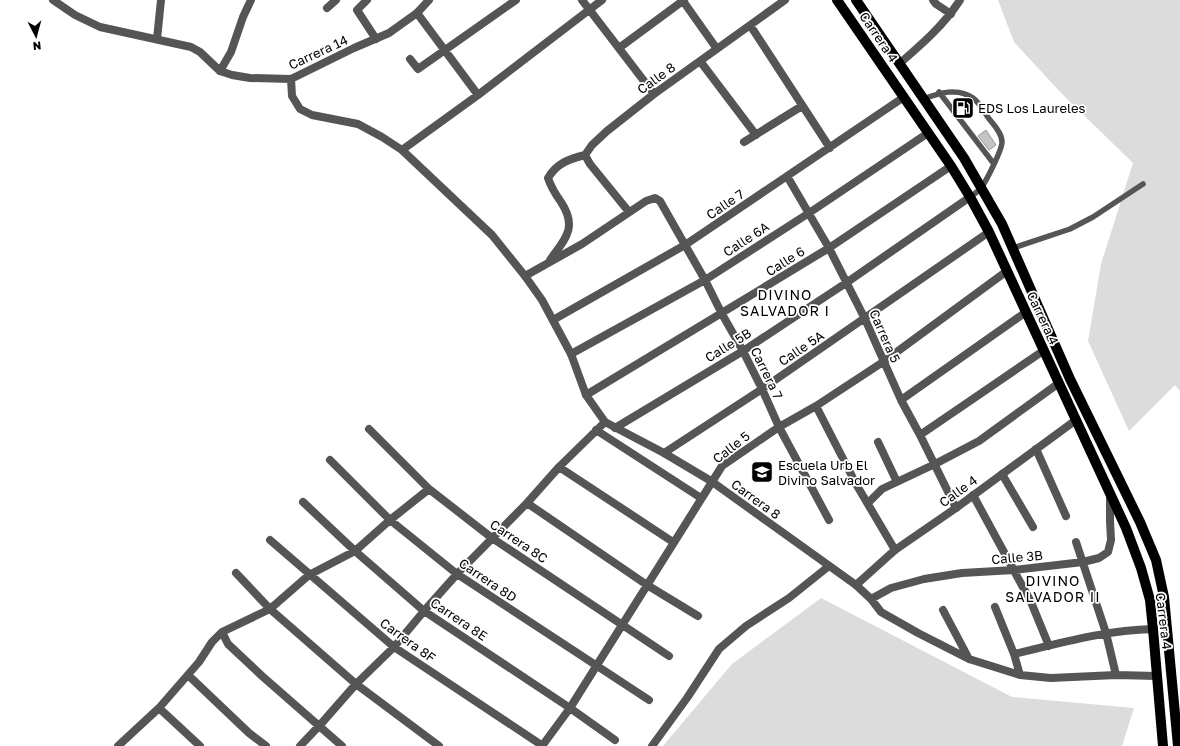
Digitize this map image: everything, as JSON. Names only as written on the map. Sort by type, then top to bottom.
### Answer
[{"type":"main road","name":"Carrera 4","points":[[838,0],[951,166],[970,197],[989,232],[1126,528],[1141,568],[1150,600],[1163,746]]},
{"type":"main road","name":"Carrera 4","points":[[856,0],[964,158],[982,187],[1002,224],[1070,380],[1140,522],[1156,560],[1164,597],[1173,676],[1178,746]]},
{"type":"street","points":[[53,0],[75,15],[100,27],[191,47],[200,52],[220,71],[231,52],[243,17],[251,0]]},
{"type":"street","points":[[156,39],[161,0]]},
{"type":"street","points":[[327,8],[336,0]]},
{"type":"street","points":[[367,0],[357,10],[376,39]]},
{"type":"street","name":"Carrera 14","points":[[220,71],[250,78],[291,79],[354,48],[389,33],[417,13],[429,0]]},
{"type":"street","points":[[410,59],[418,69],[446,51],[516,0]]},
{"type":"street","points":[[582,0],[654,94]]},
{"type":"street","points":[[402,150],[478,95],[602,0]]},
{"type":"street","points":[[619,48],[684,0],[717,49]]},
{"type":"street","points":[[933,0],[936,4],[951,14]]},
{"type":"street","points":[[899,64],[931,36],[951,14],[960,0]]},
{"type":"street","name":"Calle 8","points":[[585,155],[592,145],[607,131],[654,94],[783,1]]},
{"type":"street","points":[[417,13],[478,95]]},
{"type":"street","points":[[750,26],[830,148]]},
{"type":"street","points":[[700,61],[756,135]]},
{"type":"street","points":[[291,79],[292,96],[300,109],[312,115],[358,124],[402,150],[492,236],[525,276],[542,300],[570,354],[586,395],[605,422],[559,467],[527,503],[457,574],[394,647],[356,684],[320,726],[300,746]]},
{"type":"street","name":"Calle 7","points":[[553,320],[685,245],[904,97]]},
{"type":"street","points":[[744,142],[802,106]]},
{"type":"street","name":"Calle 6A","points":[[570,354],[705,280],[809,213],[928,133]]},
{"type":"street","points":[[525,276],[582,244],[629,212],[590,164],[585,155],[568,160],[552,170],[548,178],[550,186],[565,208],[570,222],[568,234],[548,263]]},
{"type":"street","name":"Calle 6","points":[[586,395],[829,248],[951,166]]},
{"type":"street","name":"Carrera 5","points":[[787,176],[829,248],[865,319],[900,400],[920,435],[956,508]]},
{"type":"street","name":"Calle 5B","points":[[615,428],[743,351],[846,283],[970,197]]},
{"type":"street","name":"Carrera 7","points":[[629,212],[646,201],[655,198],[660,201],[743,351],[779,427],[829,520]]},
{"type":"street","name":"Calle 5A","points":[[664,453],[865,319],[989,232]]},
{"type":"street","name":"Calle 5","points":[[542,746],[570,708],[711,481],[722,466],[779,427],[816,406],[883,362],[1007,271]]},
{"type":"street","points":[[900,400],[1026,312]]},
{"type":"street","points":[[920,435],[1043,351]]},
{"type":"street","points":[[868,503],[882,489],[979,441],[1059,383]]},
{"type":"street","points":[[816,406],[895,550]]},
{"type":"street","name":"Calle 4","points":[[856,585],[895,550],[956,508],[1076,420]]},
{"type":"street","name":"Carrera 8","points":[[605,422],[664,453],[711,481],[856,585],[871,599],[881,612],[969,659]]},
{"type":"street","name":"Carrera 8C","points":[[369,429],[429,489],[492,538],[669,656]]},
{"type":"street","points":[[596,430],[701,498]]},
{"type":"street","points":[[878,442],[897,482]]},
{"type":"street","points":[[1036,449],[1066,516]]},
{"type":"street","name":"Carrera 8D","points":[[330,460],[390,520],[457,574],[649,700]]},
{"type":"street","points":[[559,467],[673,542]]},
{"type":"street","points":[[1002,474],[1033,527]]},
{"type":"street","points":[[118,746],[159,708],[199,662],[212,642],[222,632],[270,609],[309,575],[355,551],[390,520],[429,489]]},
{"type":"street","name":"Calle 3B","points":[[871,599],[891,588],[924,579],[962,572],[1014,570],[1084,562],[1099,558],[1108,552],[1111,540],[1110,494]]},
{"type":"street","points":[[974,495],[1030,602],[1049,646]]},
{"type":"street","name":"Carrera 8E","points":[[302,502],[355,551],[424,611],[570,708],[615,740]]},
{"type":"street","points":[[527,503],[647,584],[698,616]]},
{"type":"street","name":"Carrera 8F","points":[[270,540],[394,647],[542,746]]},
{"type":"street","points":[[1076,542],[1084,562],[1106,634],[1116,676]]},
{"type":"street","points":[[652,746],[687,698],[719,649],[746,626],[789,598],[830,566]]},
{"type":"street","points":[[236,573],[270,609],[356,684],[434,745]]},
{"type":"street","points":[[994,607],[1014,654],[1020,675]]},
{"type":"street","points":[[943,610],[969,659],[1020,675],[1051,678],[1157,676]]},
{"type":"street","points":[[1014,654],[1130,629],[1153,629]]},
{"type":"street","points":[[222,632],[228,644],[256,671],[342,746]]},
{"type":"street","points":[[188,675],[249,733],[266,746]]},
{"type":"street","points":[[159,708],[200,746]]},
{"type":"street","points":[[125,740],[131,746]]},
{"type":"lane","points":[[939,92],[994,164]]},
{"type":"lane","points":[[923,99],[939,92],[958,92],[966,95],[974,99],[1000,133],[1002,141],[1001,149],[994,164],[982,187],[970,197]]},
{"type":"lane","points":[[1012,248],[1070,228],[1093,217],[1143,184]]},
{"type":"shaded area","points":[[998,0],[1180,0],[1180,391],[1175,385],[1129,431],[1088,341],[1101,264],[1133,163],[1063,95],[1014,42]]},
{"type":"shaded area","points":[[821,598],[1012,697],[1134,708],[1122,746],[663,746],[732,664]]},
{"type":"building","name":"EDS Los Laureles","points":[[962,98],[973,112],[965,118],[954,104]]},
{"type":"building","name":"EDS Los Laureles","points":[[986,130],[996,145],[989,150],[978,136]]},
{"type":"place","name":"EDS Los Laureles","points":[[963,108]]},
{"type":"place","name":"Escuela Urb El Divino Salvador","points":[[762,472]]},
{"type":"district","name":"DIVINO SALVADOR I","points":[[785,302]]},
{"type":"district","name":"DIVINO SALVADOR II","points":[[1053,588]]}]
